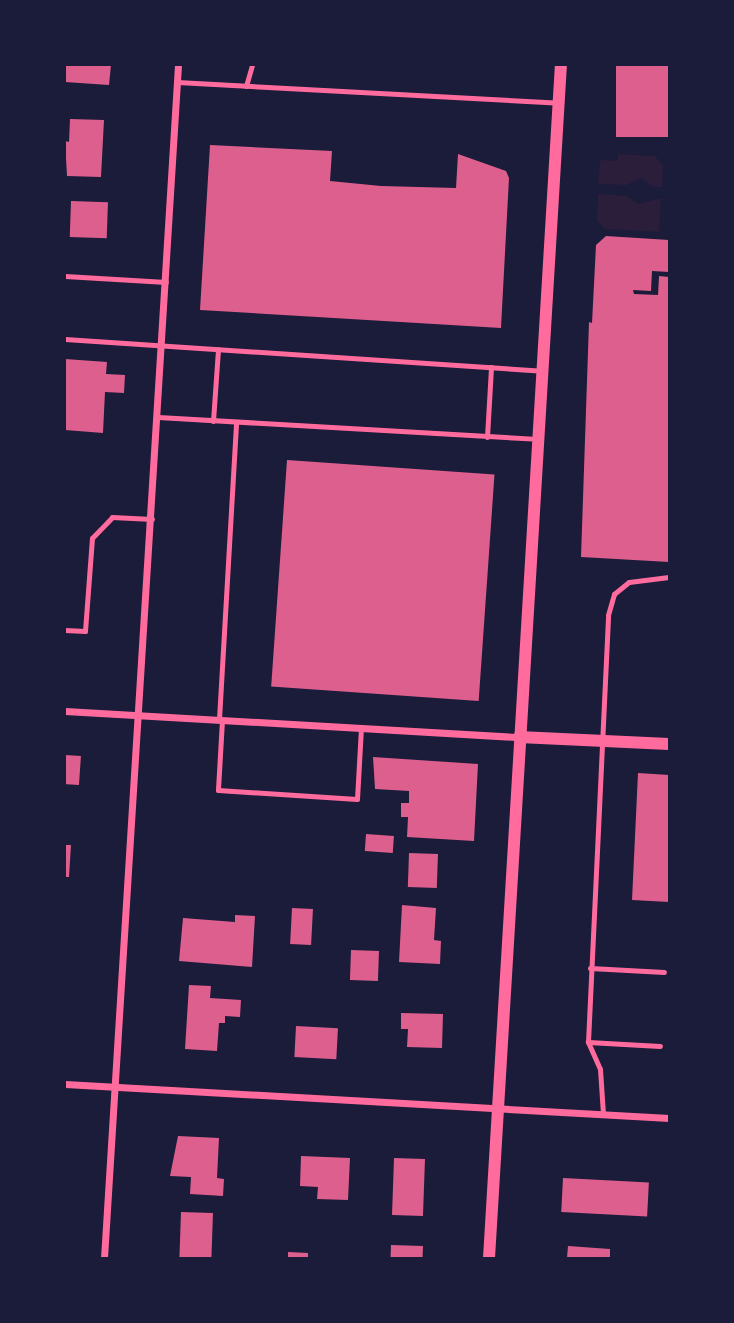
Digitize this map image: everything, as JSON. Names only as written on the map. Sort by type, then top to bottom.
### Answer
[{"type":"street","points":[[104,1258],[163,345],[178,65]]},
{"type":"street","points":[[489,1258],[561,65]]},
{"type":"street","points":[[65,711],[669,744]]},
{"type":"street","points":[[65,1084],[669,1118]]},
{"type":"lane","points":[[246,86],[251,65]]},
{"type":"lane","points":[[177,82],[559,103]]},
{"type":"lane","points":[[65,276],[166,282]]},
{"type":"lane","points":[[65,339],[542,371]]},
{"type":"lane","points":[[213,421],[218,349]]},
{"type":"lane","points":[[487,437],[491,367]]},
{"type":"lane","points":[[158,417],[537,439]]},
{"type":"lane","points":[[236,422],[218,790],[358,799],[361,727]]},
{"type":"lane","points":[[65,630],[85,631],[92,538],[112,517],[152,519]]},
{"type":"lane","points":[[603,1114],[600,1069],[588,1042],[610,602],[629,582],[669,577]]},
{"type":"lane","points":[[590,968],[664,972]]},
{"type":"lane","points":[[588,1042],[660,1046]]},
{"type":"shaded area","points":[[618,154],[655,156],[663,166],[662,187],[653,187],[641,178],[627,185],[598,184],[600,160],[618,161]]},
{"type":"shaded area","points":[[598,194],[627,196],[638,204],[661,198],[659,232],[605,229],[597,221]]},
{"type":"building","points":[[65,65],[111,65],[109,85],[65,82]]},
{"type":"building","points":[[616,65],[669,65],[669,137],[616,137]]},
{"type":"building","points":[[70,119],[104,120],[101,177],[67,176],[65,141],[69,142]]},
{"type":"building","points":[[210,145],[332,151],[330,181],[381,186],[456,188],[458,154],[506,171],[509,178],[501,328],[200,310]]},
{"type":"building","points":[[71,201],[108,202],[107,238],[70,237]]},
{"type":"building","points":[[606,236],[669,240],[669,272],[652,271],[651,291],[633,290],[634,294],[658,295],[659,276],[669,277],[669,562],[581,557],[589,322],[592,323],[596,245]]},
{"type":"building","points":[[65,359],[107,362],[106,374],[125,375],[124,393],[105,392],[103,433],[65,430]]},
{"type":"building","points":[[287,460],[494,475],[479,701],[271,686]]},
{"type":"building","points":[[65,755],[81,756],[79,785],[65,784]]},
{"type":"building","points":[[373,757],[478,764],[474,841],[407,837],[408,817],[401,817],[401,803],[409,803],[409,791],[375,789]]},
{"type":"building","points":[[638,773],[669,775],[669,902],[632,900]]},
{"type":"building","points":[[366,834],[394,836],[393,853],[365,851]]},
{"type":"building","points":[[65,845],[71,845],[69,877],[65,877]]},
{"type":"building","points":[[409,853],[438,854],[437,888],[408,887]]},
{"type":"building","points":[[402,905],[436,908],[434,940],[441,941],[440,964],[399,962]]},
{"type":"building","points":[[292,908],[313,909],[311,945],[290,944]]},
{"type":"building","points":[[235,915],[255,916],[252,967],[179,961],[183,918],[235,922]]},
{"type":"building","points":[[351,950],[379,951],[378,981],[350,980]]},
{"type":"building","points":[[189,985],[211,986],[210,998],[241,1000],[240,1017],[225,1016],[225,1023],[219,1023],[217,1051],[185,1049]]},
{"type":"building","points":[[401,1013],[443,1014],[442,1048],[407,1047],[408,1029],[401,1029]]},
{"type":"building","points":[[296,1026],[338,1028],[336,1059],[294,1057]]},
{"type":"building","points":[[178,1136],[219,1138],[217,1178],[224,1179],[223,1196],[190,1194],[191,1177],[170,1176]]},
{"type":"building","points":[[301,1156],[350,1158],[348,1200],[317,1199],[318,1187],[300,1186]]},
{"type":"building","points":[[394,1158],[425,1159],[423,1216],[392,1215]]},
{"type":"building","points":[[563,1178],[649,1183],[647,1216],[561,1212]]},
{"type":"building","points":[[181,1212],[213,1213],[211,1258],[179,1257]]},
{"type":"building","points":[[391,1245],[423,1246],[423,1258],[391,1258]]},
{"type":"building","points":[[568,1246],[610,1249],[610,1258],[567,1258]]},
{"type":"building","points":[[288,1252],[308,1253],[308,1258],[288,1258]]}]
